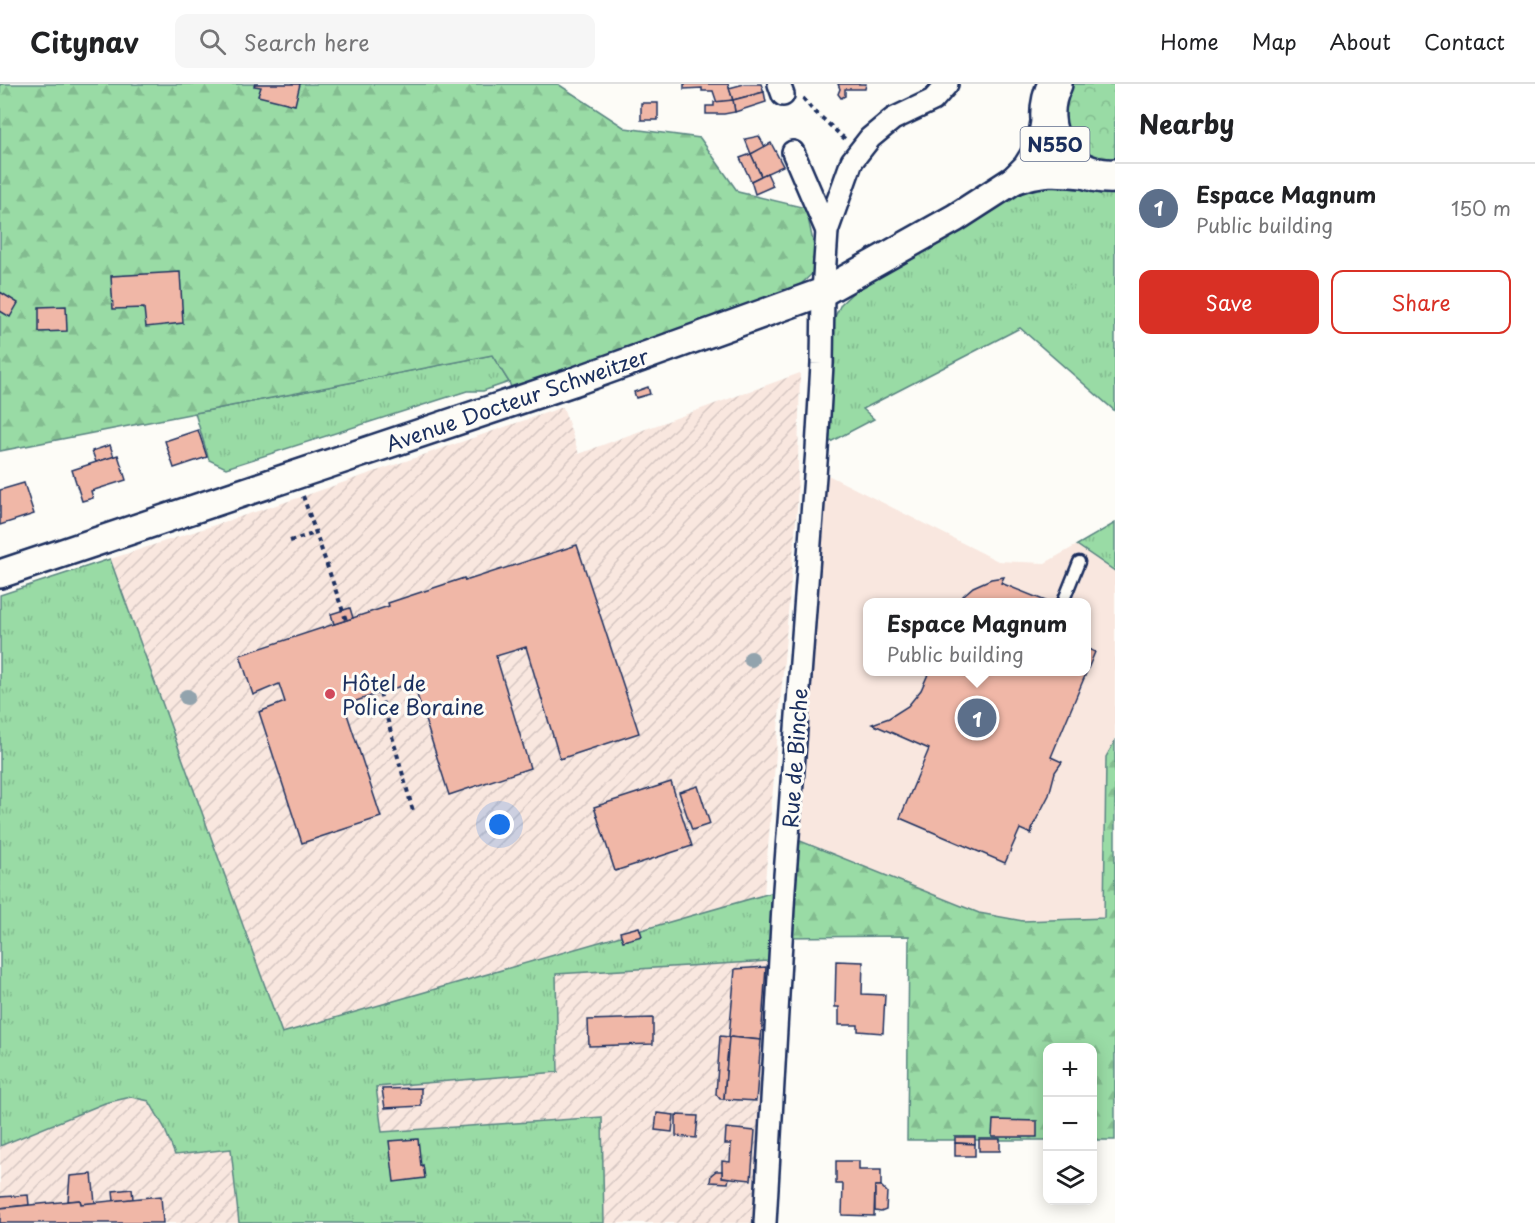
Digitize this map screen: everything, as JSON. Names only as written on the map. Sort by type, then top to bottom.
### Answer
[{"type":"main road","name":"N550","points":[[1051,95],[1048,125],[1054,142],[1064,157],[1078,168],[1105,176]]},
{"type":"street","points":[[827,231],[852,161],[870,138],[893,119],[933,99],[947,84]]},
{"type":"street","points":[[1014,180],[1027,167],[1037,151],[1042,139],[1051,95]]},
{"type":"street","points":[[793,152],[827,231]]},
{"type":"street","points":[[1014,180],[1031,174],[1059,171],[1105,176]]},
{"type":"street","name":"Avenue Docteur Schweitzer","points":[[0,574],[573,382],[823,292],[955,218],[1014,180]]},
{"type":"street","name":"Rue de Binche","points":[[765,1223],[784,889],[816,469],[827,231]]},
{"type":"lane","points":[[1065,598],[1079,562]]},
{"type":"path","points":[[781,89],[802,98],[859,152]]},
{"type":"path","points":[[296,475],[346,620]]},
{"type":"path","points":[[290,541],[316,533]]},
{"type":"path","points":[[380,693],[413,811]]},
{"type":"shaded area","points":[[800,373],[797,508],[764,894],[792,937],[773,1223],[0,1223],[0,595],[304,496],[563,407],[579,454]]},
{"type":"shaded area","points":[[816,469],[998,561],[1045,563],[1077,545],[1115,571],[1115,741],[1106,757],[1104,918],[1023,921],[979,913],[788,836]]},
{"type":"green space","points":[[0,84],[558,84],[625,128],[700,138],[738,192],[806,208],[816,256],[814,272],[800,285],[516,401],[509,382],[492,355],[0,451]]},
{"type":"green space","points":[[1072,84],[1115,84],[1115,161],[1108,162],[1080,151],[1063,126],[1065,96]]},
{"type":"green space","points":[[1059,187],[1115,193],[1115,411],[1020,328],[863,409],[874,419],[817,449],[832,360],[833,321],[841,304],[860,286],[1026,188]]},
{"type":"green space","points":[[492,355],[509,382],[483,391],[467,391],[226,468],[209,460],[195,413]]},
{"type":"green space","points":[[1115,523],[1115,571],[1077,545]]},
{"type":"green space","points":[[110,559],[282,1033],[774,892],[769,961],[556,974],[558,1072],[376,1087],[382,1132],[602,1117],[604,1223],[239,1223],[231,1149],[175,1155],[164,1127],[149,1101],[131,1097],[105,1103],[0,1146],[0,595]]},
{"type":"green space","points":[[1115,741],[1115,1140],[1097,1140],[1097,1043],[1043,1043],[1043,1140],[907,1140],[909,936],[781,937],[788,836],[979,913],[1023,921],[1104,918],[1106,757]]},
{"type":"building","points":[[255,84],[300,84],[295,105],[258,96],[261,87],[254,86]]},
{"type":"building","points":[[684,84],[728,84],[733,100],[717,103],[713,91],[702,91],[702,88],[684,89]]},
{"type":"building","points":[[744,84],[761,84],[764,92],[733,100],[729,88]]},
{"type":"building","points":[[838,84],[866,84],[865,89],[845,89],[845,96],[841,98],[838,94],[840,89]]},
{"type":"building","points":[[764,92],[766,102],[735,112],[733,100]]},
{"type":"building","points":[[733,100],[735,112],[706,114],[706,106],[714,106],[714,102]]},
{"type":"building","points":[[641,103],[658,103],[658,120],[641,120]]},
{"type":"building","points":[[759,136],[765,147],[751,154],[745,139]]},
{"type":"building","points":[[771,143],[783,166],[761,176],[751,154]]},
{"type":"building","points":[[751,154],[761,176],[751,181],[740,158]]},
{"type":"building","points":[[767,173],[773,186],[755,194],[751,181]]},
{"type":"building","points":[[180,272],[183,323],[146,327],[144,308],[113,309],[111,276]]},
{"type":"building","points":[[0,292],[18,303],[10,317],[0,311]]},
{"type":"building","points":[[66,306],[67,331],[39,332],[39,307]]},
{"type":"building","points":[[648,387],[650,394],[636,398],[634,392]]},
{"type":"building","points":[[198,430],[207,457],[174,468],[165,441]]},
{"type":"building","points":[[110,445],[114,457],[96,462],[92,451]]},
{"type":"building","points":[[118,455],[126,480],[91,491],[93,498],[82,501],[72,470]]},
{"type":"building","points":[[24,483],[34,514],[0,525],[0,490]]},
{"type":"building","name":"Hôtel de Police Boraine","points":[[577,545],[639,733],[560,759],[526,647],[496,656],[530,768],[449,795],[413,682],[344,705],[381,817],[302,843],[259,712],[285,702],[279,684],[253,695],[240,655],[389,606],[388,603],[464,578],[465,581]]},
{"type":"building","points":[[1004,577],[1001,583],[1038,598],[961,598],[973,587],[991,579]]},
{"type":"building","points":[[350,608],[353,618],[334,624],[331,614]]},
{"type":"building","points":[[1091,650],[1095,652],[1091,662]]},
{"type":"building","points":[[927,676],[1085,676],[1051,757],[1062,762],[1055,772],[1049,795],[1031,834],[1020,829],[1005,863],[900,818],[929,749],[872,724],[889,718],[908,706],[921,690]]},
{"type":"building","points":[[671,782],[692,846],[615,871],[594,807]]},
{"type":"building","points":[[698,786],[710,824],[692,830],[679,792]]},
{"type":"building","points":[[639,927],[642,936],[623,941],[620,932]]},
{"type":"building","points":[[836,961],[863,962],[862,994],[885,995],[883,1033],[858,1031],[858,1025],[839,1025],[839,1007],[835,1007]]},
{"type":"building","points":[[766,967],[761,1040],[729,1037],[735,969]]},
{"type":"building","points":[[653,1018],[653,1044],[589,1046],[588,1020]]},
{"type":"building","points":[[720,1036],[729,1037],[724,1099],[720,1099],[716,1094]]},
{"type":"building","points":[[729,1037],[761,1040],[756,1101],[724,1099]]},
{"type":"building","points":[[421,1088],[421,1106],[385,1108],[382,1089]]},
{"type":"building","points":[[657,1113],[674,1115],[672,1132],[655,1130]]},
{"type":"building","points":[[676,1115],[698,1116],[696,1138],[676,1136]]},
{"type":"building","points":[[993,1120],[1037,1121],[1037,1137],[992,1137]]},
{"type":"building","points":[[726,1128],[755,1131],[751,1180],[722,1177],[722,1161],[730,1162],[731,1144],[725,1144]]},
{"type":"building","points":[[955,1137],[975,1137],[975,1144],[955,1143]]},
{"type":"building","points":[[418,1139],[421,1166],[423,1165],[425,1178],[394,1182],[389,1141]]},
{"type":"building","points":[[979,1139],[1000,1139],[1000,1151],[979,1151]]},
{"type":"building","points":[[955,1143],[975,1144],[975,1156],[955,1156]]},
{"type":"building","points":[[836,1161],[859,1161],[859,1170],[881,1170],[881,1186],[875,1186],[874,1216],[842,1215],[843,1184],[836,1184]]},
{"type":"building","points":[[716,1171],[722,1171],[722,1177],[729,1178],[728,1183],[710,1182],[711,1175]]},
{"type":"building","points":[[92,1174],[95,1203],[81,1204],[80,1200],[68,1201],[70,1176]]},
{"type":"building","points":[[875,1186],[881,1186],[887,1192],[886,1210],[881,1212],[875,1211]]},
{"type":"building","points":[[132,1189],[133,1199],[114,1201],[113,1191]]},
{"type":"building","points":[[28,1195],[29,1205],[0,1208],[0,1197]]},
{"type":"building","points":[[161,1196],[163,1223],[0,1223],[0,1208],[80,1200],[81,1204]]},
{"type":"place","name":"Hôtel de Police Boraine","points":[[330,694]]},
{"type":"place","name":"Espace Magnum","points":[[977,718]]}]
